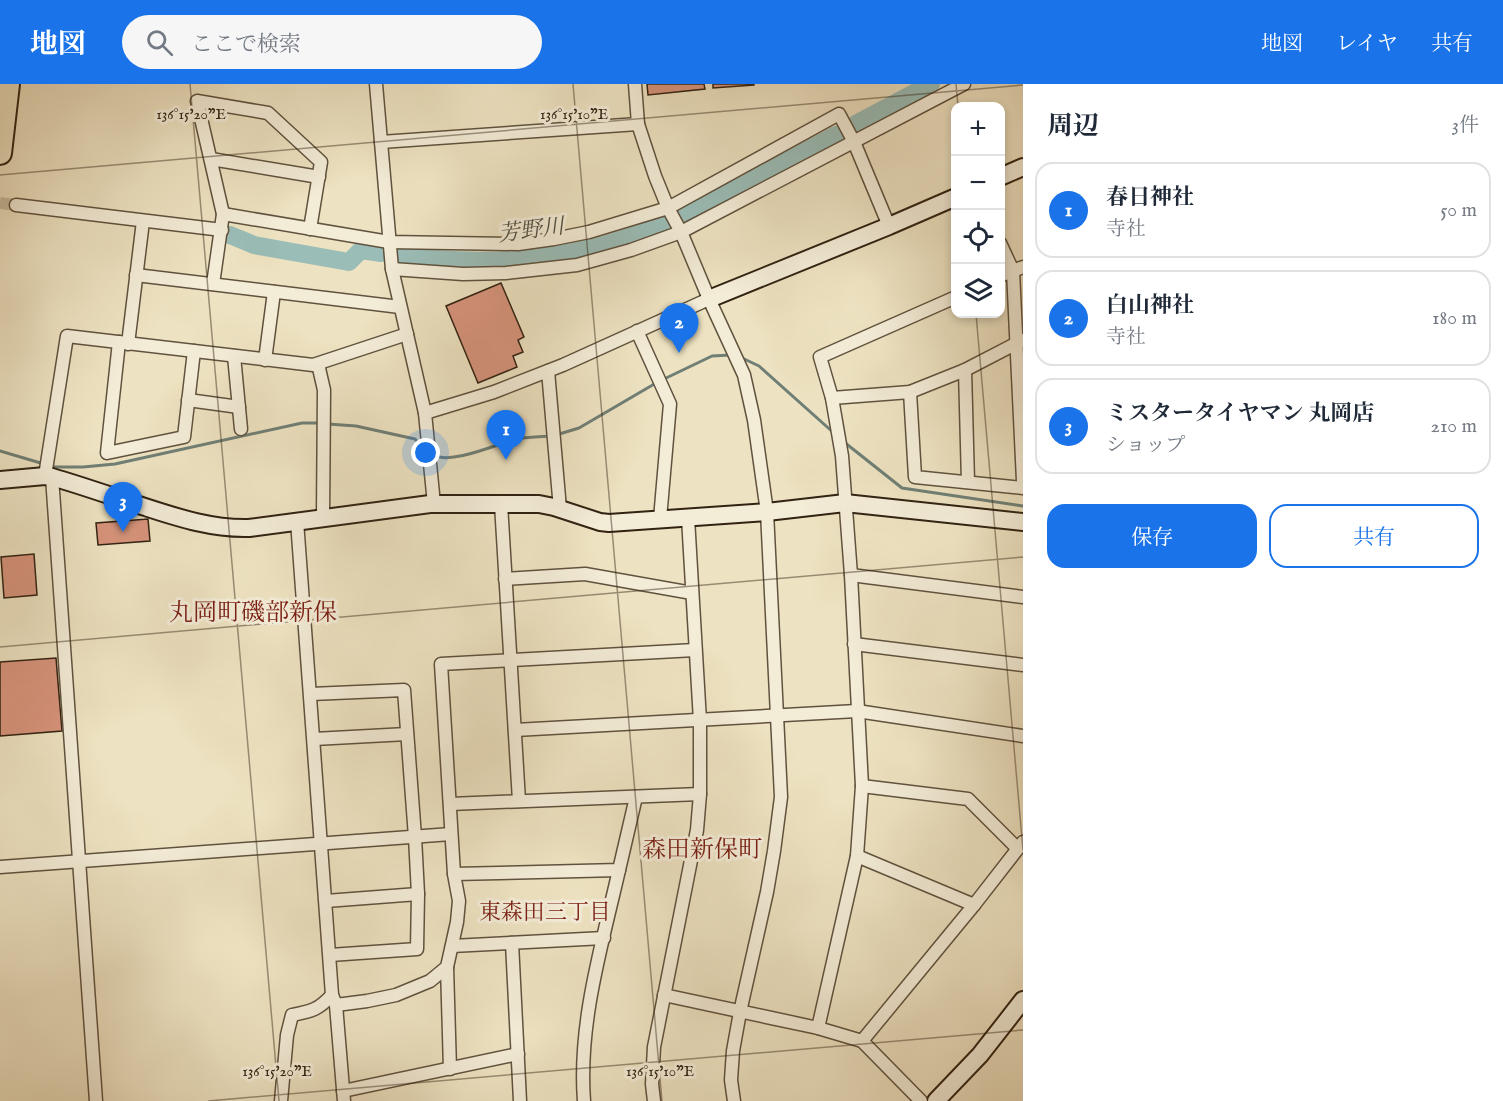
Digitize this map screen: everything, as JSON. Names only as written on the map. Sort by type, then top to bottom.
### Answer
[{"type":"highway","points":[[0,153],[8,84]]},
{"type":"street","points":[[376,84],[392,269],[425,413],[434,504]]},
{"type":"street","points":[[635,84],[638,124],[655,176],[744,375],[754,420],[767,512],[781,797],[774,851],[733,1050],[731,1080],[734,1101]]},
{"type":"street","points":[[392,269],[463,274],[506,273],[577,265],[631,250],[681,232],[964,84]]},
{"type":"street","points":[[213,284],[223,214],[197,101],[268,113],[321,162],[310,229]]},
{"type":"street","points":[[223,214],[389,242],[518,244],[554,239],[589,232],[668,208],[838,114],[854,142],[889,226]]},
{"type":"street","points":[[381,142],[638,124]]},
{"type":"street","points":[[211,159],[319,177]]},
{"type":"street","points":[[1005,175],[1023,168]]},
{"type":"street","points":[[425,413],[494,392],[548,371],[709,299],[951,199]]},
{"type":"street","points":[[16,205],[222,230]]},
{"type":"street","points":[[144,221],[107,453],[184,437],[194,351]]},
{"type":"street","points":[[1005,250],[1018,269],[1023,481]]},
{"type":"street","points":[[136,275],[400,307]]},
{"type":"street","points":[[265,360],[274,292]]},
{"type":"street","points":[[818,1028],[857,856],[862,786],[842,456],[832,398],[820,357],[951,299]]},
{"type":"street","points":[[638,331],[670,404],[660,519]]},
{"type":"street","points":[[96,1101],[49,477],[67,336],[314,365],[406,334]]},
{"type":"street","points":[[832,398],[910,392],[965,370],[1020,342]]},
{"type":"street","points":[[234,356],[241,429]]},
{"type":"street","points":[[318,364],[324,390],[323,518]]},
{"type":"street","points":[[965,370],[968,482]]},
{"type":"street","points":[[548,371],[560,509]]},
{"type":"street","points":[[910,392],[915,477],[1023,488]]},
{"type":"street","points":[[188,400],[239,407]]},
{"type":"street","points":[[0,480],[49,477],[183,519],[231,528],[249,528],[434,504],[539,504],[600,522],[767,512],[845,503],[1023,522]]},
{"type":"street","points":[[501,504],[519,801]]},
{"type":"street","points":[[654,1101],[652,1084],[654,1047],[696,830],[700,794],[700,721],[688,518]]},
{"type":"street","points":[[297,521],[343,1096],[518,1054]]},
{"type":"street","points":[[505,579],[585,574],[692,593]]},
{"type":"street","points":[[851,575],[1023,597]]},
{"type":"street","points":[[854,644],[1023,665]]},
{"type":"street","points":[[450,1069],[447,967],[459,901],[454,874],[441,664],[696,650]]},
{"type":"street","points":[[311,694],[404,690],[416,837],[417,949],[330,955]]},
{"type":"street","points":[[515,730],[857,711],[1023,736]]},
{"type":"street","points":[[314,739],[407,734]]},
{"type":"street","points":[[862,786],[968,799],[1020,845],[974,905],[862,1041]]},
{"type":"street","points":[[450,804],[700,794]]},
{"type":"street","points":[[584,1101],[586,1029],[636,797]]},
{"type":"street","points":[[0,867],[451,834]]},
{"type":"street","points":[[857,856],[974,905]]},
{"type":"street","points":[[454,874],[619,870]]},
{"type":"street","points":[[326,901],[418,894]]},
{"type":"street","points":[[452,946],[604,938]]},
{"type":"street","points":[[512,943],[520,1101]]},
{"type":"street","points":[[281,1101],[287,1035],[292,1015],[312,1011],[334,1000],[367,1001],[396,995],[430,981],[447,967]]},
{"type":"street","points":[[664,995],[818,1028],[862,1041],[921,1101]]},
{"type":"street","points":[[936,1101],[980,1055],[1023,1000]]},
{"type":"building","points":[[647,84],[704,84],[705,89],[648,95]]},
{"type":"building","points":[[713,84],[754,84],[754,85],[713,88]]},
{"type":"building","points":[[501,283],[524,337],[518,340],[523,352],[513,356],[517,367],[478,383],[446,306]]},
{"type":"building","points":[[148,519],[150,541],[98,545],[96,523]]},
{"type":"building","points":[[34,554],[37,595],[4,598],[1,557]]},
{"type":"building","points":[[56,658],[62,731],[0,736],[0,662]]},
{"type":"waterway","name":"芳野川","points":[[856,124],[931,84]]},
{"type":"waterway","name":"芳野川","points":[[685,215],[836,135]]},
{"type":"waterway","name":"芳野川","points":[[399,255],[473,261],[522,259],[595,247],[665,225]]},
{"type":"waterway","name":"芳野川","points":[[230,235],[254,245],[349,262],[361,250],[381,253]]},
{"type":"waterway","points":[[662,380],[712,356],[731,355]]},
{"type":"waterway","points":[[740,357],[759,366],[835,434]]},
{"type":"waterway","points":[[556,435],[579,428],[656,383]]},
{"type":"waterway","points":[[51,466],[83,467],[115,464],[302,423],[321,423]]},
{"type":"waterway","points":[[328,424],[356,426],[415,439],[423,448]]},
{"type":"waterway","points":[[434,455],[462,456],[516,439],[550,436]]},
{"type":"waterway","points":[[844,442],[902,488],[1023,506]]},
{"type":"waterway","points":[[0,451],[44,464]]},
{"type":"tunnel","points":[[0,203],[16,205]]},
{"type":"place","name":"白山神社","points":[[679,353]]},
{"type":"place","name":"春日神社","points":[[506,460]]},
{"type":"place","name":"ミスタータイヤマン 丸岡店","points":[[123,532]]},
{"type":"district","name":"丸岡町磯部新保","points":[[253,613]]},
{"type":"district","name":"森田新保町","points":[[702,850]]},
{"type":"district","name":"東森田三丁目","points":[[545,913]]}]
